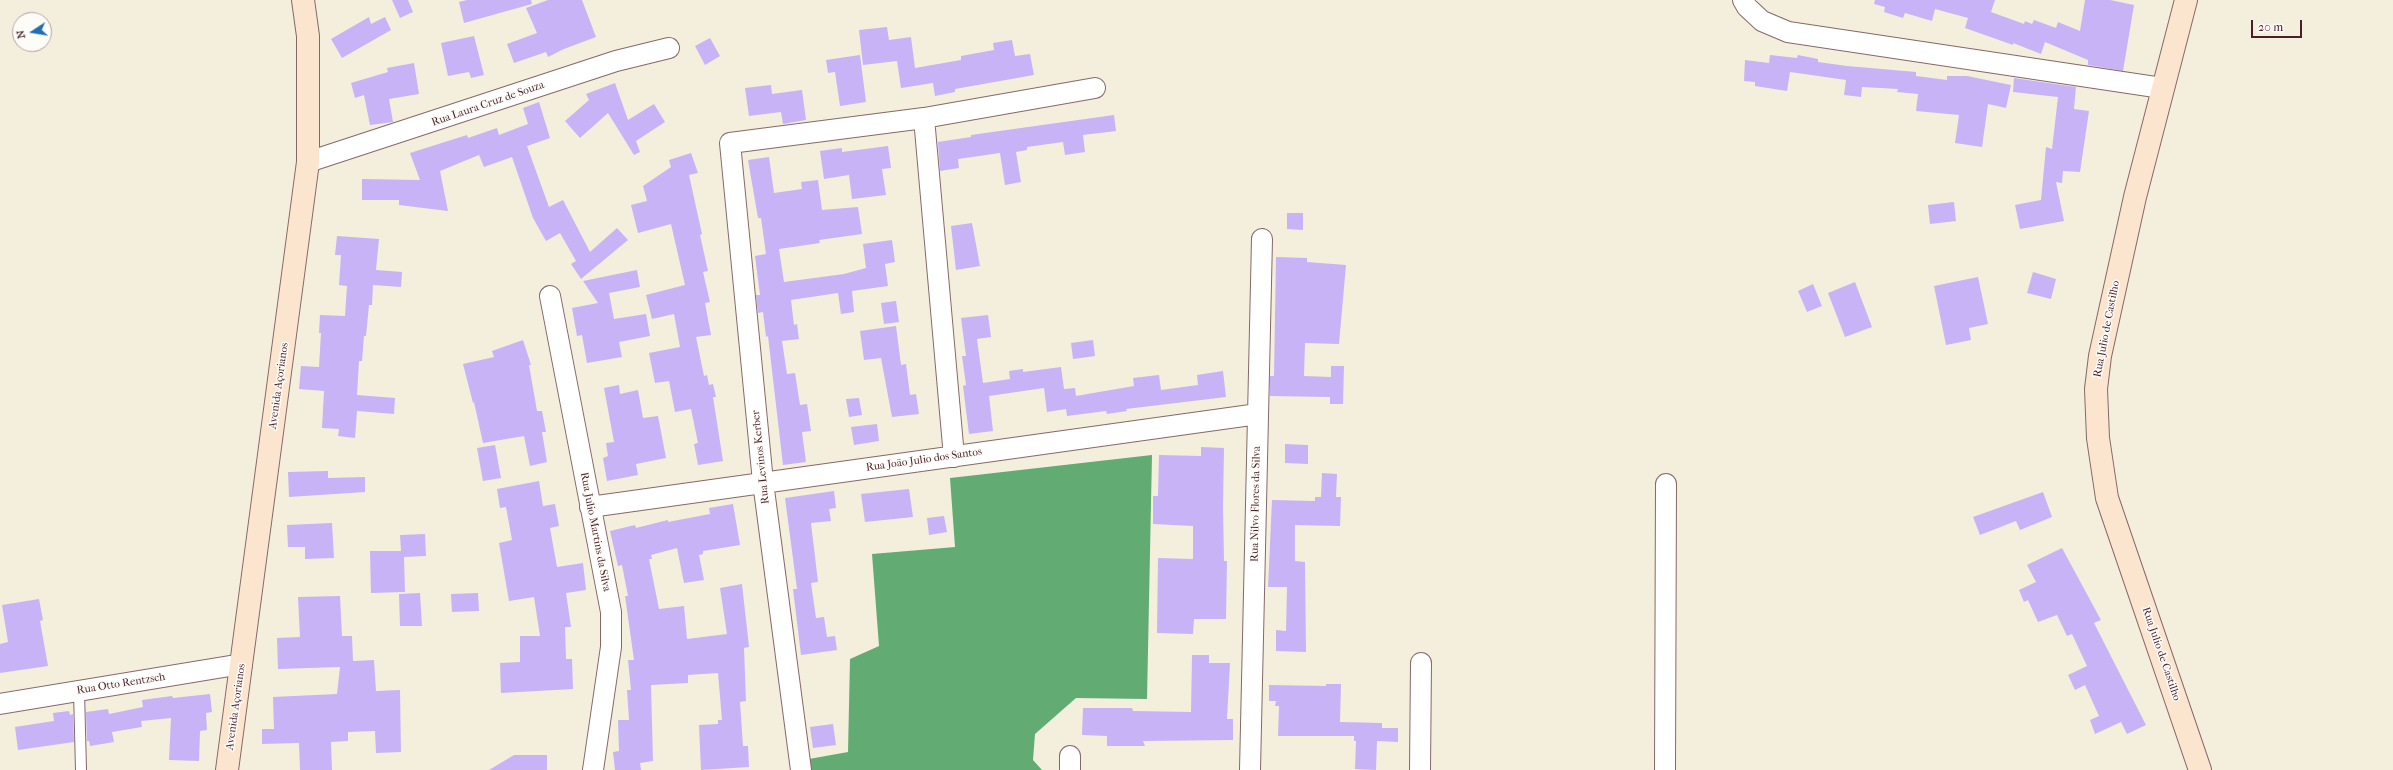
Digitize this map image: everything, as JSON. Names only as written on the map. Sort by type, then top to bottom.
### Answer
[{"type":"street","name":"Avenida Açorianos","points":[[227,770],[308,162],[308,36],[303,0]]},
{"type":"street","points":[[1743,0],[1747,7],[1762,21],[1788,32],[2162,88]]},
{"type":"street","name":"Rua Julio de Castilho","points":[[2186,0],[2135,197],[2100,356],[2096,389],[2098,438],[2107,498],[2200,770]]},
{"type":"street","name":"Rua Laura Cruz de Souza","points":[[308,162],[616,61],[669,48]]},
{"type":"street","points":[[954,457],[924,118],[1095,88]]},
{"type":"street","name":"Rua Levinos Kerber","points":[[801,770],[763,482],[730,143],[924,118]]},
{"type":"street","name":"Rua Nilvo Flores da Silva","points":[[1250,770],[1262,239]]},
{"type":"street","name":"Rua Julio Martins da Silva","points":[[550,296],[611,612],[611,647],[593,770]]},
{"type":"street","name":"Rua João Julio dos Santos","points":[[590,507],[1258,414]]},
{"type":"street","points":[[1665,770],[1666,484]]},
{"type":"street","points":[[1420,770],[1421,663]]},
{"type":"street","name":"Rua Otto Rentzsch","points":[[0,704],[242,664]]},
{"type":"lane","points":[[79,691],[81,770]]},
{"type":"green space","points":[[1152,455],[1147,699],[1076,698],[1035,734],[1033,760],[1042,770],[811,770],[809,759],[848,752],[850,659],[879,646],[872,554],[955,547],[950,478]]},
{"type":"building","points":[[392,0],[408,0],[413,12],[400,18]]},
{"type":"building","points":[[467,0],[531,0],[532,4],[464,23],[459,2]]},
{"type":"building","points":[[548,0],[582,0],[596,37],[564,49],[548,57],[546,52],[514,63],[507,44],[537,33],[526,8]]},
{"type":"building","points":[[1875,0],[1995,0],[1991,12],[2024,24],[2025,21],[2032,24],[2034,20],[2056,28],[2058,22],[2080,31],[2085,0],[2110,0],[2134,5],[2123,71],[2088,65],[2088,60],[2045,42],[2041,54],[2013,43],[2013,45],[1965,28],[1968,18],[1935,9],[1932,21],[1905,13],[1903,18],[1884,12],[1885,7],[1874,4]]},
{"type":"building","points":[[369,17],[371,24],[385,17],[391,30],[342,58],[331,39]]},
{"type":"building","points":[[887,27],[889,40],[911,37],[915,68],[961,60],[961,56],[994,50],[993,43],[1012,40],[1015,56],[1030,54],[1034,75],[955,89],[955,92],[935,96],[933,83],[901,88],[897,61],[863,65],[859,30]]},
{"type":"building","points":[[474,36],[484,75],[471,78],[469,72],[448,76],[441,43]]},
{"type":"building","points":[[710,38],[720,56],[705,65],[695,46]]},
{"type":"building","points":[[860,55],[866,102],[840,106],[835,72],[828,73],[826,60]]},
{"type":"building","points":[[1770,55],[1797,58],[1798,55],[1818,59],[1818,62],[1916,72],[1916,76],[1947,80],[1947,76],[1967,76],[2011,85],[2006,108],[1988,104],[1982,147],[1955,143],[1959,115],[1916,111],[1918,94],[1897,92],[1898,89],[1862,87],[1861,97],[1844,95],[1846,80],[1790,72],[1787,91],[1755,86],[1755,82],[1744,81],[1745,60],[1769,63]]},
{"type":"building","points":[[414,63],[419,94],[389,99],[393,122],[370,125],[364,95],[355,98],[351,83],[388,72],[387,68]]},
{"type":"building","points":[[2014,78],[2076,87],[2074,109],[2089,111],[2080,172],[2063,171],[2062,183],[2056,182],[2064,221],[2020,229],[2015,205],[2041,200],[2046,147],[2052,149],[2058,97],[2013,92]]},
{"type":"building","points":[[615,83],[628,120],[654,104],[665,122],[636,141],[640,152],[634,155],[608,113],[580,138],[565,121],[589,100],[586,94]]},
{"type":"building","points":[[771,85],[772,94],[802,90],[806,120],[783,124],[781,112],[749,116],[745,88]]},
{"type":"building","points":[[539,102],[550,138],[527,146],[549,207],[563,200],[590,252],[617,228],[628,240],[581,279],[571,264],[576,261],[560,233],[546,241],[533,218],[512,157],[484,167],[479,155],[440,171],[448,211],[399,205],[399,200],[362,200],[362,179],[420,180],[410,153],[467,135],[468,138],[497,128],[499,135],[528,124],[523,108]]},
{"type":"building","points":[[1114,115],[1116,131],[1083,135],[1085,152],[1065,155],[1063,142],[1027,147],[1027,150],[1016,152],[1021,182],[1005,185],[1000,153],[958,159],[959,168],[940,171],[938,142],[971,137],[971,135]]},
{"type":"building","points":[[888,146],[891,168],[882,169],[886,195],[852,199],[849,175],[824,179],[820,151],[842,148],[842,152]]},
{"type":"building","points":[[691,153],[698,173],[689,175],[702,234],[700,235],[708,271],[703,272],[710,302],[705,303],[711,335],[696,337],[704,376],[707,375],[709,385],[713,384],[716,397],[713,397],[723,461],[698,465],[694,444],[698,443],[691,409],[675,412],[669,381],[655,383],[649,353],[680,347],[674,314],[652,319],[646,295],[685,285],[671,224],[638,233],[631,205],[647,201],[643,186],[671,167],[669,160]]},
{"type":"building","points":[[769,157],[774,193],[802,189],[801,182],[818,180],[822,210],[858,207],[862,234],[819,240],[820,243],[779,249],[784,282],[844,274],[866,268],[863,244],[892,240],[895,262],[885,264],[888,286],[852,291],[854,312],[841,314],[838,293],[791,300],[794,325],[797,324],[799,339],[782,341],[787,374],[795,373],[800,405],[807,404],[811,431],[802,432],[806,462],[783,465],[768,336],[766,337],[763,312],[758,313],[756,295],[760,295],[755,256],[766,254],[761,218],[758,218],[748,160]]},
{"type":"building","points":[[1954,202],[1956,221],[1930,224],[1928,205]]},
{"type":"building","points":[[1287,213],[1303,213],[1303,230],[1287,229]]},
{"type":"building","points":[[972,223],[980,266],[956,270],[951,226]]},
{"type":"building","points":[[337,236],[379,239],[376,270],[402,272],[401,287],[373,285],[372,305],[369,305],[362,361],[359,361],[357,395],[395,398],[394,414],[357,411],[355,438],[338,436],[339,429],[322,428],[324,391],[299,389],[301,366],[319,367],[321,333],[319,333],[320,315],[345,316],[347,286],[339,285],[341,255],[335,255]]},
{"type":"building","points":[[1276,257],[1307,258],[1307,262],[1346,265],[1339,344],[1305,343],[1304,376],[1331,377],[1331,366],[1344,366],[1343,404],[1330,404],[1330,397],[1270,396],[1270,376],[1274,376]]},
{"type":"building","points":[[637,270],[640,287],[609,293],[614,319],[646,314],[650,336],[619,342],[622,357],[587,363],[582,335],[577,336],[572,308],[598,303],[583,281]]},
{"type":"building","points":[[2033,272],[2056,279],[2051,299],[2027,293]]},
{"type":"building","points":[[1978,277],[1988,324],[1969,328],[1971,340],[1946,345],[1934,286]]},
{"type":"building","points":[[1855,282],[1872,327],[1845,337],[1828,293]]},
{"type":"building","points":[[1813,284],[1822,306],[1807,312],[1798,291]]},
{"type":"building","points":[[896,301],[899,322],[884,324],[881,303]]},
{"type":"building","points":[[988,315],[991,337],[977,339],[983,383],[1010,379],[1009,371],[1023,369],[1023,372],[1061,367],[1064,389],[1075,388],[1076,396],[1134,386],[1133,378],[1159,375],[1161,390],[1198,385],[1197,375],[1223,371],[1226,397],[1126,409],[1127,411],[1107,414],[1106,411],[1067,416],[1066,409],[1047,412],[1044,388],[989,396],[993,431],[969,434],[963,386],[966,385],[962,356],[966,356],[961,318]]},
{"type":"building","points":[[896,326],[901,365],[906,364],[910,395],[916,394],[919,414],[892,417],[881,358],[864,360],[860,331]]},
{"type":"building","points":[[523,340],[531,365],[529,365],[537,411],[542,411],[546,432],[542,432],[547,462],[530,466],[524,436],[483,443],[474,402],[473,403],[463,364],[494,357],[492,351]]},
{"type":"building","points":[[1093,340],[1095,356],[1073,359],[1071,343]]},
{"type":"building","points":[[619,385],[620,394],[638,390],[643,418],[658,416],[666,458],[636,464],[638,475],[607,481],[603,458],[608,456],[606,443],[614,442],[604,388]]},
{"type":"building","points":[[859,398],[862,415],[849,417],[846,399]]},
{"type":"building","points":[[877,424],[879,441],[854,445],[851,427]]},
{"type":"building","points":[[1285,444],[1308,445],[1308,464],[1285,463]]},
{"type":"building","points":[[495,445],[501,478],[483,481],[477,448]]},
{"type":"building","points":[[1201,447],[1224,448],[1224,561],[1227,561],[1226,619],[1194,619],[1193,634],[1157,633],[1158,558],[1193,559],[1193,526],[1153,524],[1153,496],[1158,496],[1159,455],[1201,456]]},
{"type":"building","points":[[328,471],[328,478],[365,477],[365,492],[289,497],[288,472]]},
{"type":"building","points":[[1322,473],[1337,474],[1336,497],[1341,497],[1340,526],[1295,525],[1295,561],[1305,562],[1306,652],[1276,651],[1276,630],[1286,631],[1287,587],[1268,587],[1272,500],[1315,501],[1315,497],[1321,497]]},
{"type":"building","points":[[539,481],[543,506],[555,504],[559,526],[550,528],[557,567],[583,563],[586,590],[566,593],[571,627],[565,627],[566,659],[572,659],[573,689],[501,693],[500,663],[520,662],[520,636],[540,636],[534,597],[509,601],[499,543],[512,540],[506,507],[500,508],[497,489]]},
{"type":"building","points":[[909,489],[913,517],[865,522],[861,494]]},
{"type":"building","points":[[834,491],[836,508],[829,509],[831,521],[811,523],[818,582],[811,583],[816,618],[824,617],[827,637],[835,636],[837,650],[801,655],[793,589],[797,589],[785,498]]},
{"type":"building","points":[[2043,492],[2052,517],[2020,530],[2016,521],[1980,535],[1973,517]]},
{"type":"building","points":[[733,504],[740,545],[703,551],[703,554],[699,555],[704,580],[684,583],[677,548],[651,555],[652,559],[649,559],[659,609],[684,606],[687,639],[727,634],[720,588],[742,584],[749,647],[744,648],[746,701],[740,702],[743,746],[748,746],[749,767],[701,770],[699,725],[718,724],[718,720],[722,720],[718,673],[688,675],[688,683],[651,685],[653,761],[640,763],[641,770],[615,770],[613,752],[619,751],[618,720],[629,720],[627,690],[631,690],[628,660],[634,660],[625,596],[628,596],[622,565],[618,566],[610,531],[635,525],[636,528],[668,520],[668,522],[710,514],[709,508]]},
{"type":"building","points":[[944,516],[947,532],[929,535],[927,518]]},
{"type":"building","points":[[332,523],[334,558],[305,559],[305,547],[288,547],[287,525]]},
{"type":"building","points":[[425,534],[426,556],[404,557],[405,592],[371,593],[370,551],[401,551],[400,535]]},
{"type":"building","points":[[2062,548],[2101,620],[2094,623],[2146,725],[2127,734],[2121,722],[2095,734],[2090,720],[2099,716],[2085,685],[2075,690],[2068,675],[2087,666],[2072,634],[2067,636],[2057,615],[2038,622],[2028,600],[2024,602],[2019,590],[2036,582],[2027,565]]},
{"type":"building","points":[[420,593],[422,626],[400,626],[399,594]]},
{"type":"building","points":[[478,593],[479,611],[452,612],[451,594]]},
{"type":"building","points":[[340,596],[342,636],[352,636],[353,661],[374,660],[376,691],[400,690],[401,752],[376,753],[375,731],[348,732],[348,741],[331,742],[332,770],[300,770],[299,743],[262,744],[262,729],[274,729],[273,697],[337,694],[340,667],[278,669],[277,638],[300,637],[298,597]]},
{"type":"building","points":[[39,599],[43,620],[40,621],[48,666],[0,673],[0,644],[8,642],[2,605]]},
{"type":"building","points":[[1192,655],[1209,655],[1209,663],[1230,663],[1227,719],[1233,719],[1233,740],[1143,741],[1145,746],[1107,746],[1107,736],[1082,735],[1083,708],[1132,708],[1133,711],[1191,712]]},
{"type":"building","points":[[1326,684],[1341,684],[1340,722],[1382,723],[1382,728],[1398,728],[1398,742],[1377,741],[1376,770],[1355,769],[1356,741],[1354,741],[1354,736],[1278,736],[1279,706],[1275,706],[1276,701],[1269,701],[1269,685],[1326,686]]},
{"type":"building","points":[[210,694],[212,712],[206,713],[207,730],[200,731],[199,761],[169,760],[171,718],[141,721],[142,727],[112,732],[114,742],[90,746],[89,741],[87,741],[86,712],[108,709],[109,714],[143,707],[142,700],[172,696],[173,698]]},
{"type":"building","points":[[69,711],[70,715],[73,714],[74,742],[18,750],[15,727],[54,721],[53,713]]},
{"type":"building","points":[[833,724],[836,745],[813,748],[810,727]]},
{"type":"building","points":[[514,755],[547,755],[547,770],[489,770]]}]
